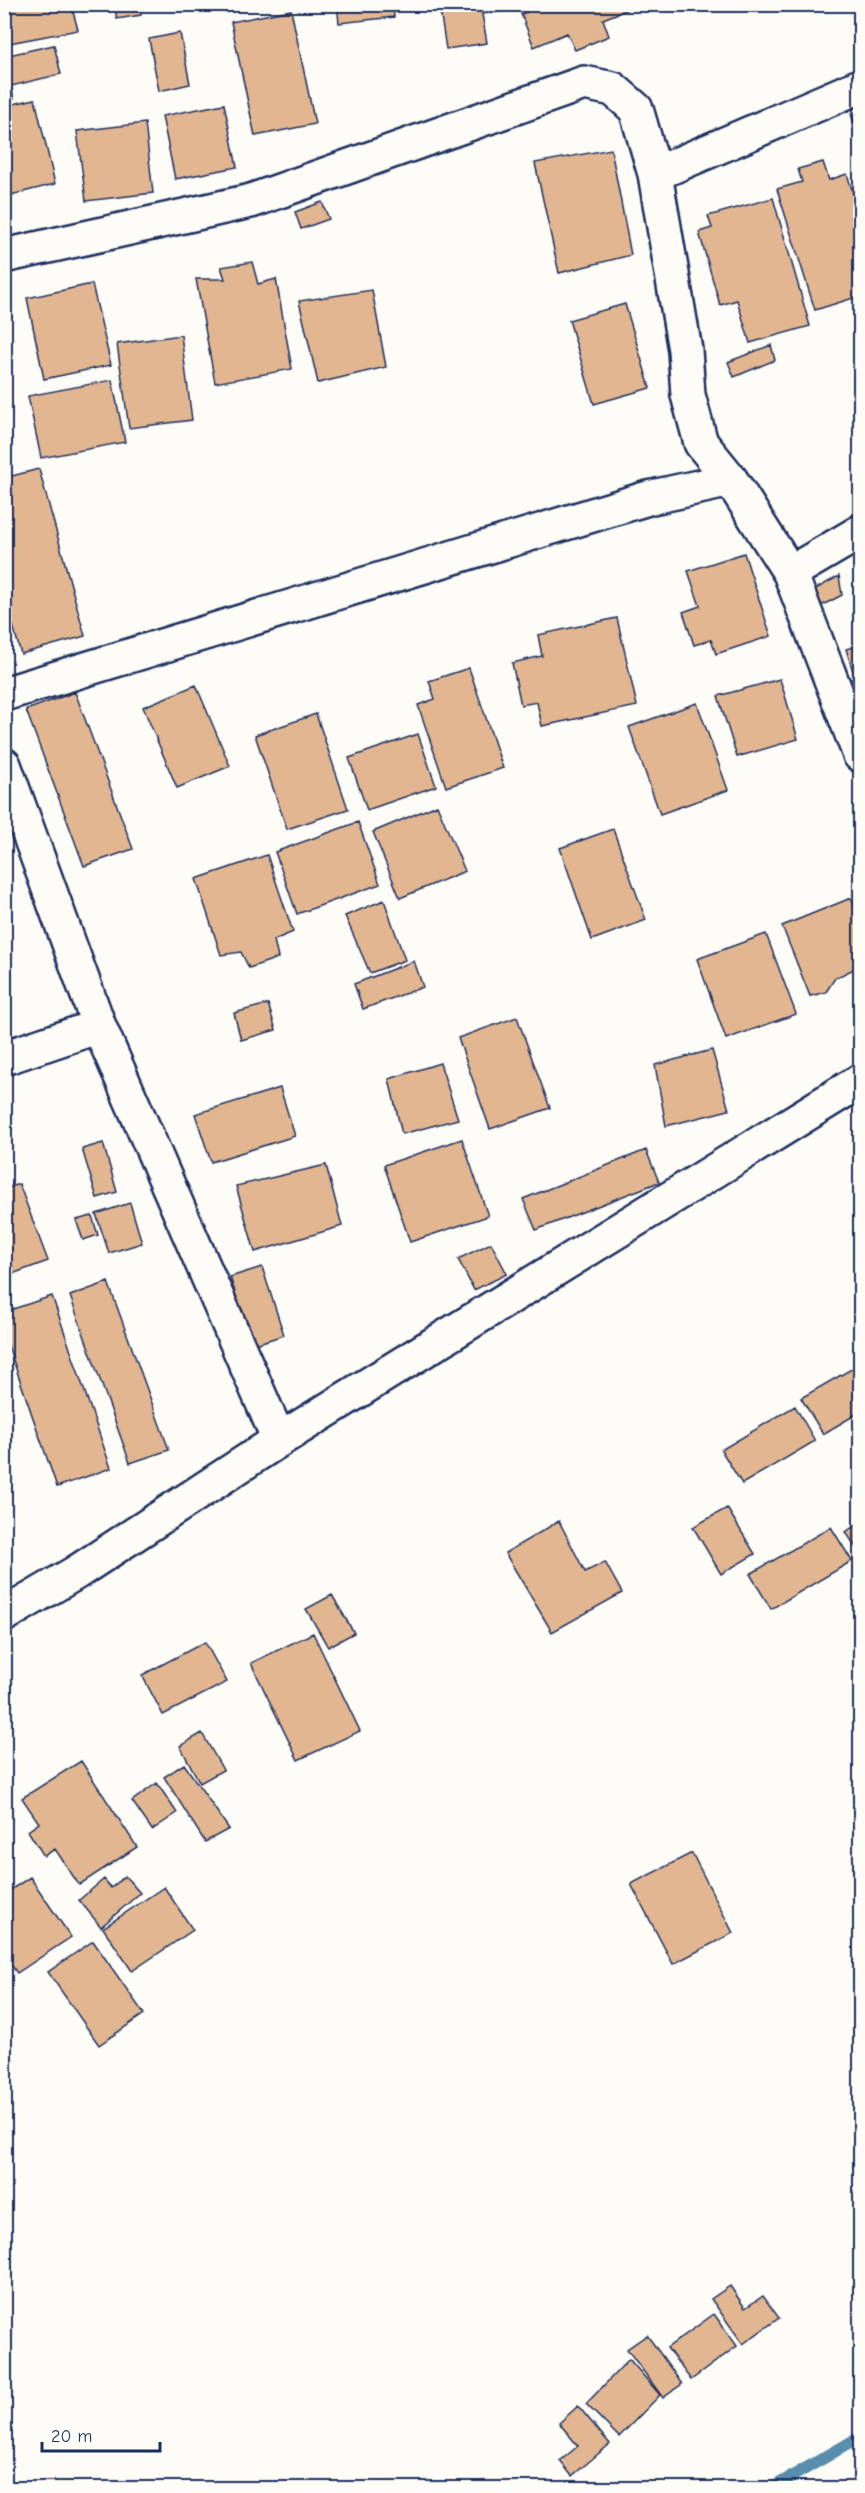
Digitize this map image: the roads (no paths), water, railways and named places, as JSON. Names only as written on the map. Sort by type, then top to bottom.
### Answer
[{"type":"street","points":[[4,256],[251,201],[584,83],[613,89],[636,109],[655,174],[685,350],[688,396],[701,443],[731,480],[790,573],[861,755]]},
{"type":"street","points":[[655,174],[861,87]]},
{"type":"street","points":[[4,694],[648,498],[731,480]]},
{"type":"street","points":[[790,573],[861,532]]},
{"type":"street","points":[[4,765],[99,1026],[279,1440]]},
{"type":"street","points":[[4,1058],[99,1026]]},
{"type":"street","points":[[4,1615],[77,1572],[279,1440],[861,1081]]},
{"type":"waterway","points":[[772,2488],[860,2437]]}]
